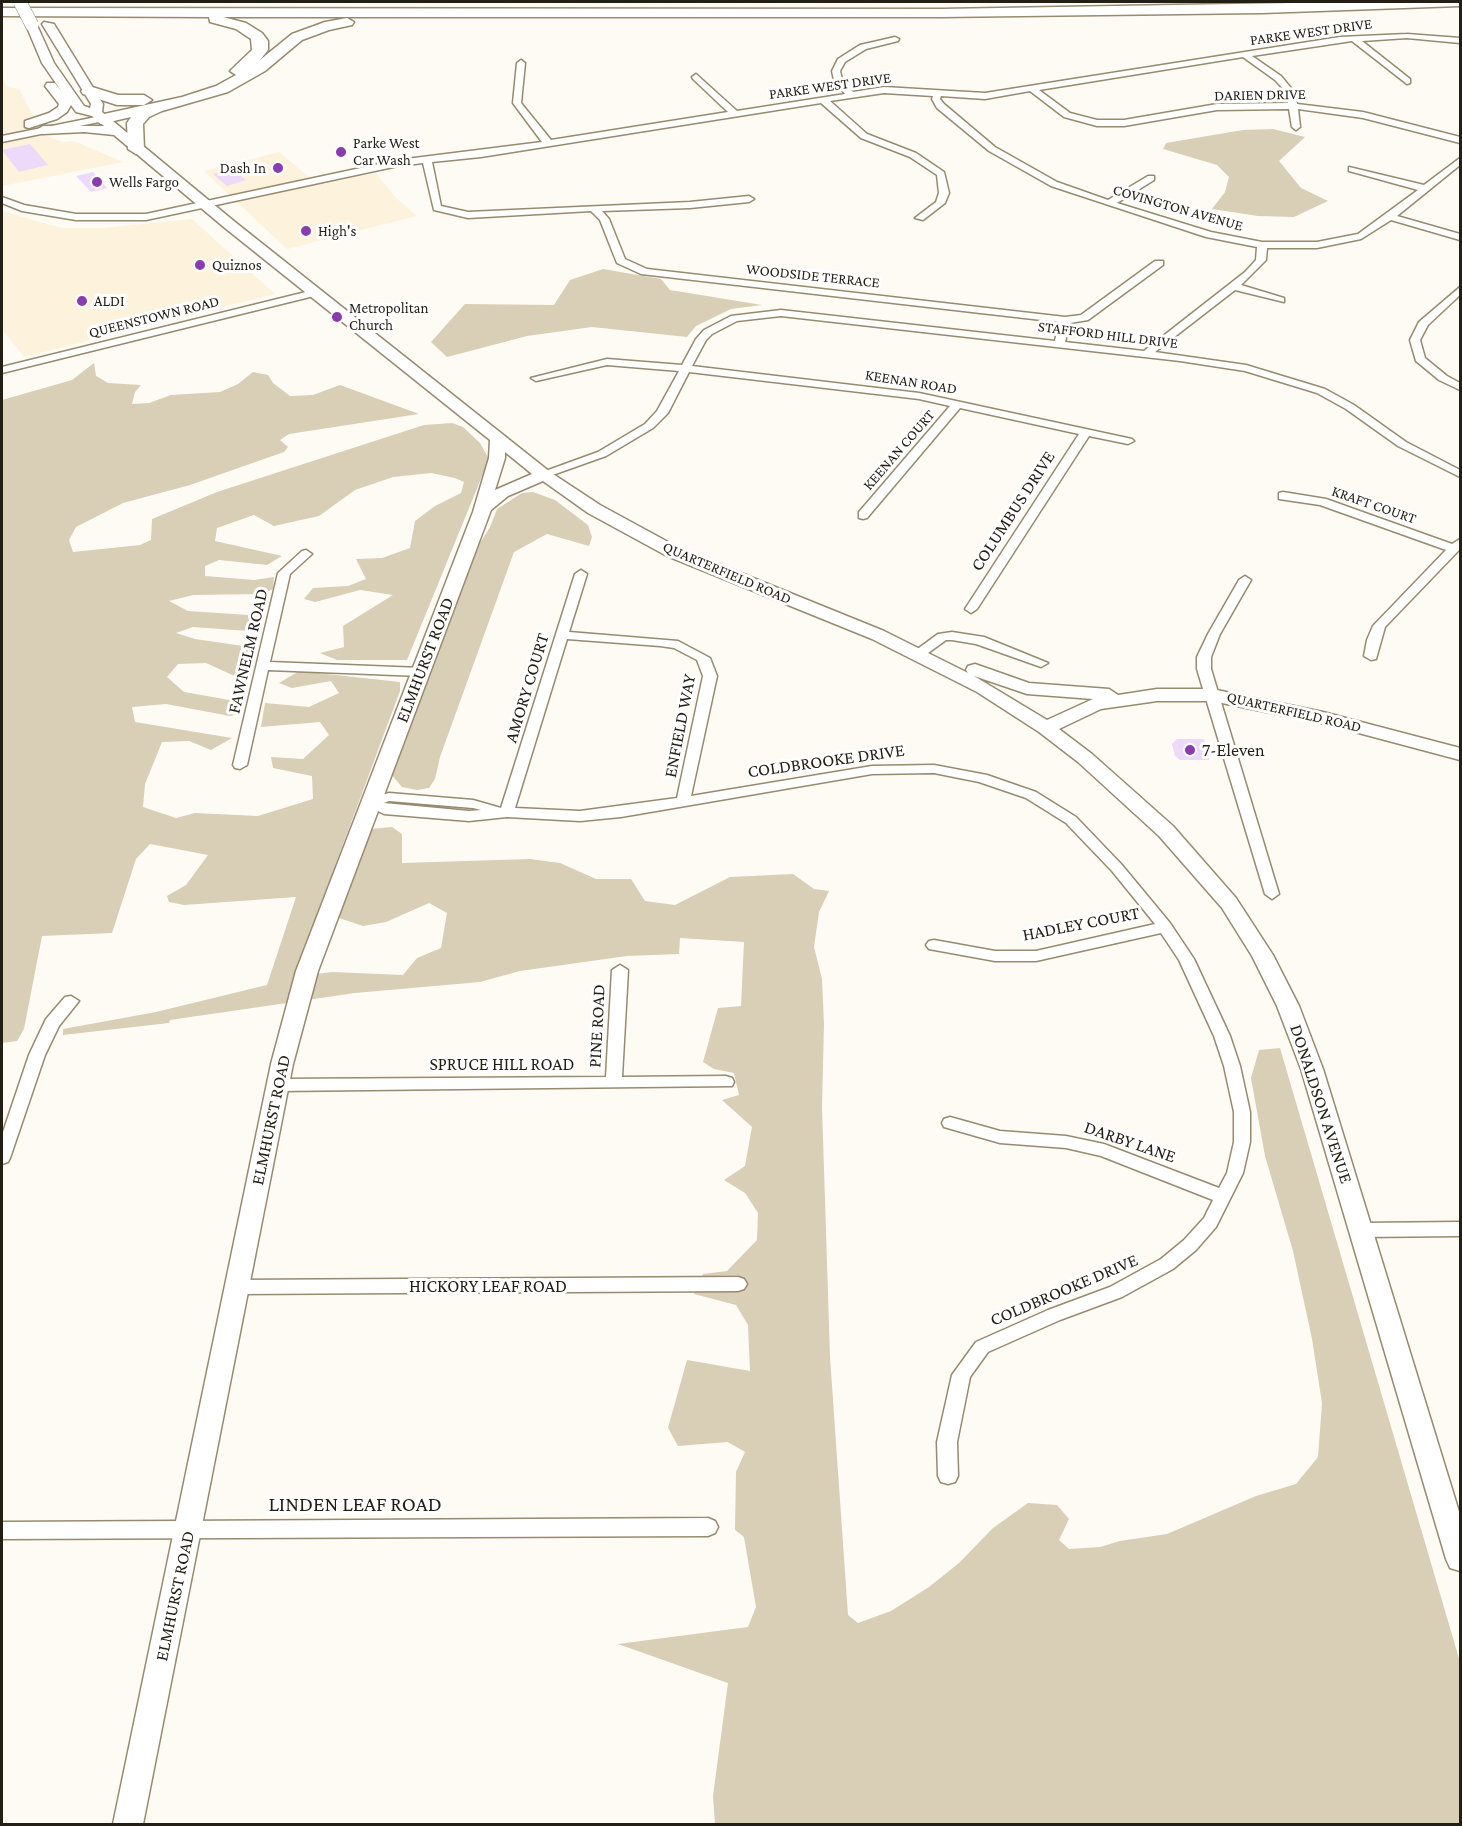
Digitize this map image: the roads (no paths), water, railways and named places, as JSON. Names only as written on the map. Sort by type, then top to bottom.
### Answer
[{"type":"highway","points":[[2,2],[11,2]]},
{"type":"highway","points":[[2,2],[615,2]]},
{"type":"highway","points":[[2,12],[1156,11],[1461,2]]},
{"type":"highway","points":[[2,12],[202,17],[230,22],[257,36],[261,45],[260,50],[247,64],[221,80],[178,96],[98,116]]},
{"type":"highway","points":[[98,116],[157,108],[207,95],[236,83],[260,68],[297,37],[341,22],[414,16],[633,13]]},
{"type":"highway","points":[[89,91],[110,99],[126,101],[178,96]]},
{"type":"highway","points":[[136,149],[135,123],[143,114],[157,108]]},
{"type":"main road","name":"QUARTERFIELD ROAD","points":[[20,2],[48,63],[80,109],[98,116],[314,293],[544,475],[594,509],[673,552],[924,656],[984,688],[1046,728],[1095,704],[1157,695],[1212,695],[1323,718],[1461,754]]},
{"type":"main road","name":"QUARTERFIELD ROAD","points":[[35,2],[97,104],[98,116]]},
{"type":"main road","points":[[29,124],[60,112],[65,104],[47,80],[48,63]]},
{"type":"main road","points":[[42,130],[84,128],[114,131]]},
{"type":"main road","points":[[478,519],[482,495],[497,458],[498,438]]},
{"type":"main road","name":"ELMHURST ROAD","points":[[129,1824],[278,1085],[293,1017],[307,971],[483,508],[496,495],[544,475]]},
{"type":"main road","points":[[924,656],[963,665],[1027,688],[1065,693],[1157,695]]},
{"type":"main road","name":"DONALDSON AVENUE","points":[[1046,728],[1123,790],[1166,831],[1205,874],[1248,932],[1288,1006],[1304,1047],[1362,1230],[1461,1559]]},
{"type":"street","name":"PARKE WEST DRIVE","points":[[2,200],[48,213],[106,219],[146,217],[370,168],[548,143],[884,90],[985,96],[1354,38],[1407,36],[1461,42]]},
{"type":"street","points":[[1354,38],[1407,81]]},
{"type":"street","points":[[851,95],[838,80],[836,72],[841,61],[863,47],[895,39]]},
{"type":"street","points":[[1245,55],[1278,78],[1291,93],[1296,127]]},
{"type":"street","points":[[521,63],[517,103],[548,143]]},
{"type":"street","points":[[696,77],[734,113]]},
{"type":"street","name":"DARIEN DRIVE","points":[[1032,89],[1067,116],[1097,123],[1124,123],[1216,107],[1294,106],[1363,115],[1461,140]]},
{"type":"street","name":"COVINGTON AVENUE","points":[[938,92],[936,99],[940,106],[1004,157],[1054,184],[1109,204],[1209,235],[1262,246],[1310,246],[1348,240],[1372,231],[1461,161]]},
{"type":"street","points":[[822,99],[864,136],[913,155],[940,174],[944,182],[944,193],[940,203],[920,218]]},
{"type":"street","points":[[2,129],[98,116]]},
{"type":"street","points":[[2,139],[98,116]]},
{"type":"street","points":[[427,159],[437,208],[445,212],[468,215],[594,208],[690,206],[748,199]]},
{"type":"street","points":[[1352,169],[1426,189]]},
{"type":"street","points":[[1109,204],[1151,178]]},
{"type":"street","name":"WOODSIDE TERRACE","points":[[594,208],[604,219],[621,261],[645,272],[1065,320]]},
{"type":"street","points":[[1390,218],[1461,237]]},
{"type":"street","points":[[1146,354],[1257,267],[1261,260],[1262,246]]},
{"type":"street","points":[[1059,344],[1065,320],[1084,318],[1159,263]]},
{"type":"street","points":[[1234,286],[1280,300]]},
{"type":"street","points":[[1461,290],[1422,324],[1415,340],[1420,359],[1443,378],[1461,387]]},
{"type":"street","name":"QUEENSTOWN ROAD","points":[[2,370],[314,293]]},
{"type":"street","name":"STAFFORD HILL DRIVE","points":[[686,368],[701,339],[708,332],[726,321],[758,314],[793,314],[1146,354],[1246,368],[1304,384],[1350,407],[1402,444],[1461,474]]},
{"type":"street","name":"KEENAN ROAD","points":[[536,378],[575,367],[607,362],[686,368],[892,392],[1128,441]]},
{"type":"street","points":[[544,475],[602,454],[634,437],[662,413],[686,368]]},
{"type":"street","name":"KEENAN COURT","points":[[862,515],[958,404]]},
{"type":"street","name":"COLUMBUS DRIVE","points":[[971,609],[1086,432]]},
{"type":"street","name":"KRAFT COURT","points":[[1283,496],[1322,502],[1457,546]]},
{"type":"street","points":[[1371,656],[1373,640],[1379,626],[1457,546]]},
{"type":"street","name":"FAWNELM ROAD","points":[[240,765],[284,573],[306,554]]},
{"type":"street","name":"AMORY COURT","points":[[507,812],[581,574]]},
{"type":"street","points":[[1245,580],[1204,657],[1206,682],[1212,695],[1272,894]]},
{"type":"street","name":"ENFIELD WAY","points":[[562,635],[660,642],[678,645],[703,658],[710,676],[683,802]]},
{"type":"street","points":[[924,656],[943,637],[952,636],[995,645],[1041,663]]},
{"type":"street","points":[[263,666],[421,672]]},
{"type":"street","name":"COLDBROOKE DRIVE","points":[[372,802],[384,809],[459,815],[507,812],[580,816],[683,802],[872,770],[927,769],[982,778],[1031,795],[1071,820],[1117,868],[1165,927],[1186,959],[1210,1007],[1238,1089],[1242,1112],[1242,1142],[1235,1173],[1210,1222],[1190,1245],[1145,1278],[1116,1292],[1011,1332],[982,1347],[961,1375],[946,1442],[948,1476]]},
{"type":"street","name":"HADLEY COURT","points":[[934,945],[995,956],[1036,956],[1165,927]]},
{"type":"street","name":"PINE ROAD","points":[[614,1083],[620,970]]},
{"type":"street","points":[[2,1158],[37,1054],[52,1023],[71,1001]]},
{"type":"street","name":"SPRUCE HILL ROAD","points":[[278,1085],[726,1082]]},
{"type":"street","name":"DARBY LANE","points":[[950,1123],[1000,1137],[1047,1140],[1094,1148],[1224,1197]]},
{"type":"street","points":[[1362,1230],[1461,1229]]},
{"type":"street","name":"HICKORY LEAF ROAD","points":[[237,1287],[738,1284]]},
{"type":"street","name":"LINDEN LEAF ROAD","points":[[2,1531],[708,1527]]},
{"type":"place","name":"Parke West Car Wash","points":[[341,152]]},
{"type":"place","name":"Dash In","points":[[278,168]]},
{"type":"place","name":"Wells Fargo","points":[[97,182]]},
{"type":"place","name":"High's","points":[[306,231]]},
{"type":"place","name":"Quiznos","points":[[200,265]]},
{"type":"place","name":"ALDI","points":[[82,301]]},
{"type":"place","name":"Metropolitan Church","points":[[337,317]]},
{"type":"place","name":"7-Eleven","points":[[1190,750]]}]
